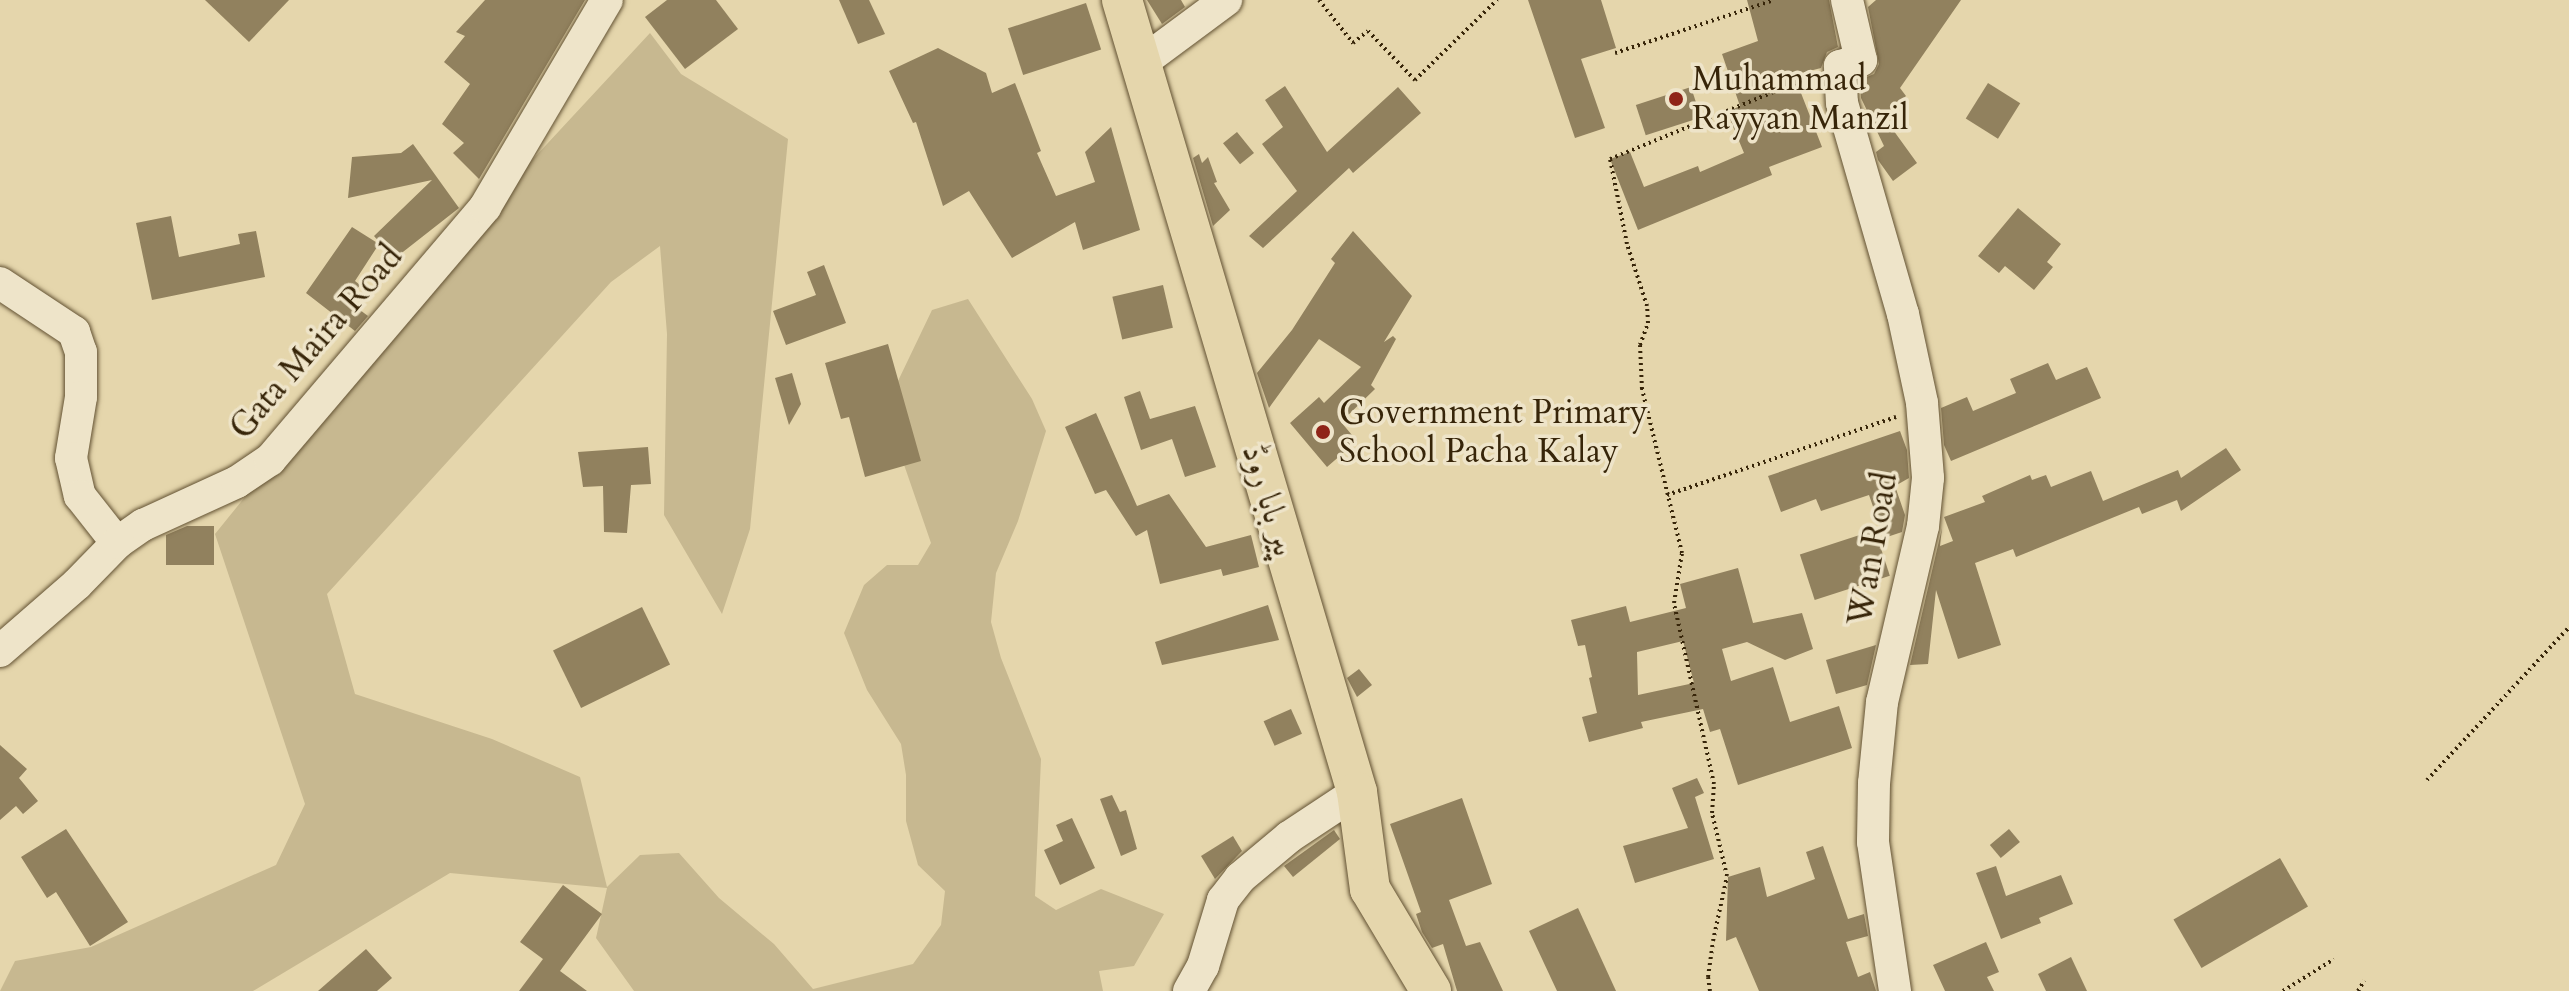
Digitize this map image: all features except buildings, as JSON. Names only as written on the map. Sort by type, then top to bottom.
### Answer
[{"type":"main road","name":"پیر بابا روڈ","points":[[1122,0],[1357,792],[1370,889],[1431,991]]},
{"type":"street","name":"Gata Maira Road","points":[[0,651],[66,594],[117,543],[143,525],[237,482],[270,460],[485,207],[607,0]]},
{"type":"street","points":[[1141,63],[1226,0]]},
{"type":"street","points":[[1840,66],[1861,60],[1847,0]]},
{"type":"street","name":"Wan Road","points":[[1840,66],[1842,103],[1903,314],[1922,408],[1928,478],[1923,526],[1882,702],[1874,783],[1873,842],[1895,991]]},
{"type":"street","points":[[0,283],[74,332],[81,352],[81,397],[71,458],[80,496],[117,543]]},
{"type":"street","points":[[1189,991],[1203,966],[1223,900],[1240,878],[1289,837],[1357,792]]},
{"type":"path","points":[[1319,0],[1353,43],[1368,31],[1415,80],[1497,0]]},
{"type":"path","points":[[1615,53],[1774,0]]},
{"type":"path","points":[[1710,991],[1708,977],[1713,941],[1727,876],[1712,813],[1714,784],[1674,603],[1682,553],[1642,389],[1640,345],[1648,323],[1647,306],[1627,244],[1610,159],[1689,124],[1840,66]]},
{"type":"path","points":[[1667,495],[1922,408]]},
{"type":"path","points":[[2427,780],[2569,627]]},
{"type":"path","points":[[2283,991],[2334,959]]},
{"type":"path","points":[[2358,991],[2364,981]]},
{"type":"shaded area","points":[[650,33],[681,74],[788,139],[750,529],[722,614],[664,515],[667,334],[660,246],[611,282],[327,594],[355,694],[492,739],[580,777],[607,887],[640,855],[679,853],[719,898],[774,944],[813,989],[913,964],[941,925],[945,891],[918,865],[906,821],[906,775],[901,744],[867,690],[844,633],[864,585],[887,565],[918,565],[931,543],[890,424],[898,381],[932,310],[968,299],[1032,399],[1046,431],[1018,521],[996,573],[991,622],[1001,658],[1041,759],[1035,896],[1056,910],[1101,889],[1164,914],[1134,966],[1099,971],[1103,991],[634,991],[596,938],[607,888],[450,873],[253,991],[0,991],[15,961],[91,947],[276,865],[305,804],[215,534],[418,283]]},
{"type":"place","name":"Muhammad Rayyan Manzil","points":[[1676,99]]},
{"type":"place","name":"Government Primary School Pacha Kalay","points":[[1323,432]]}]
